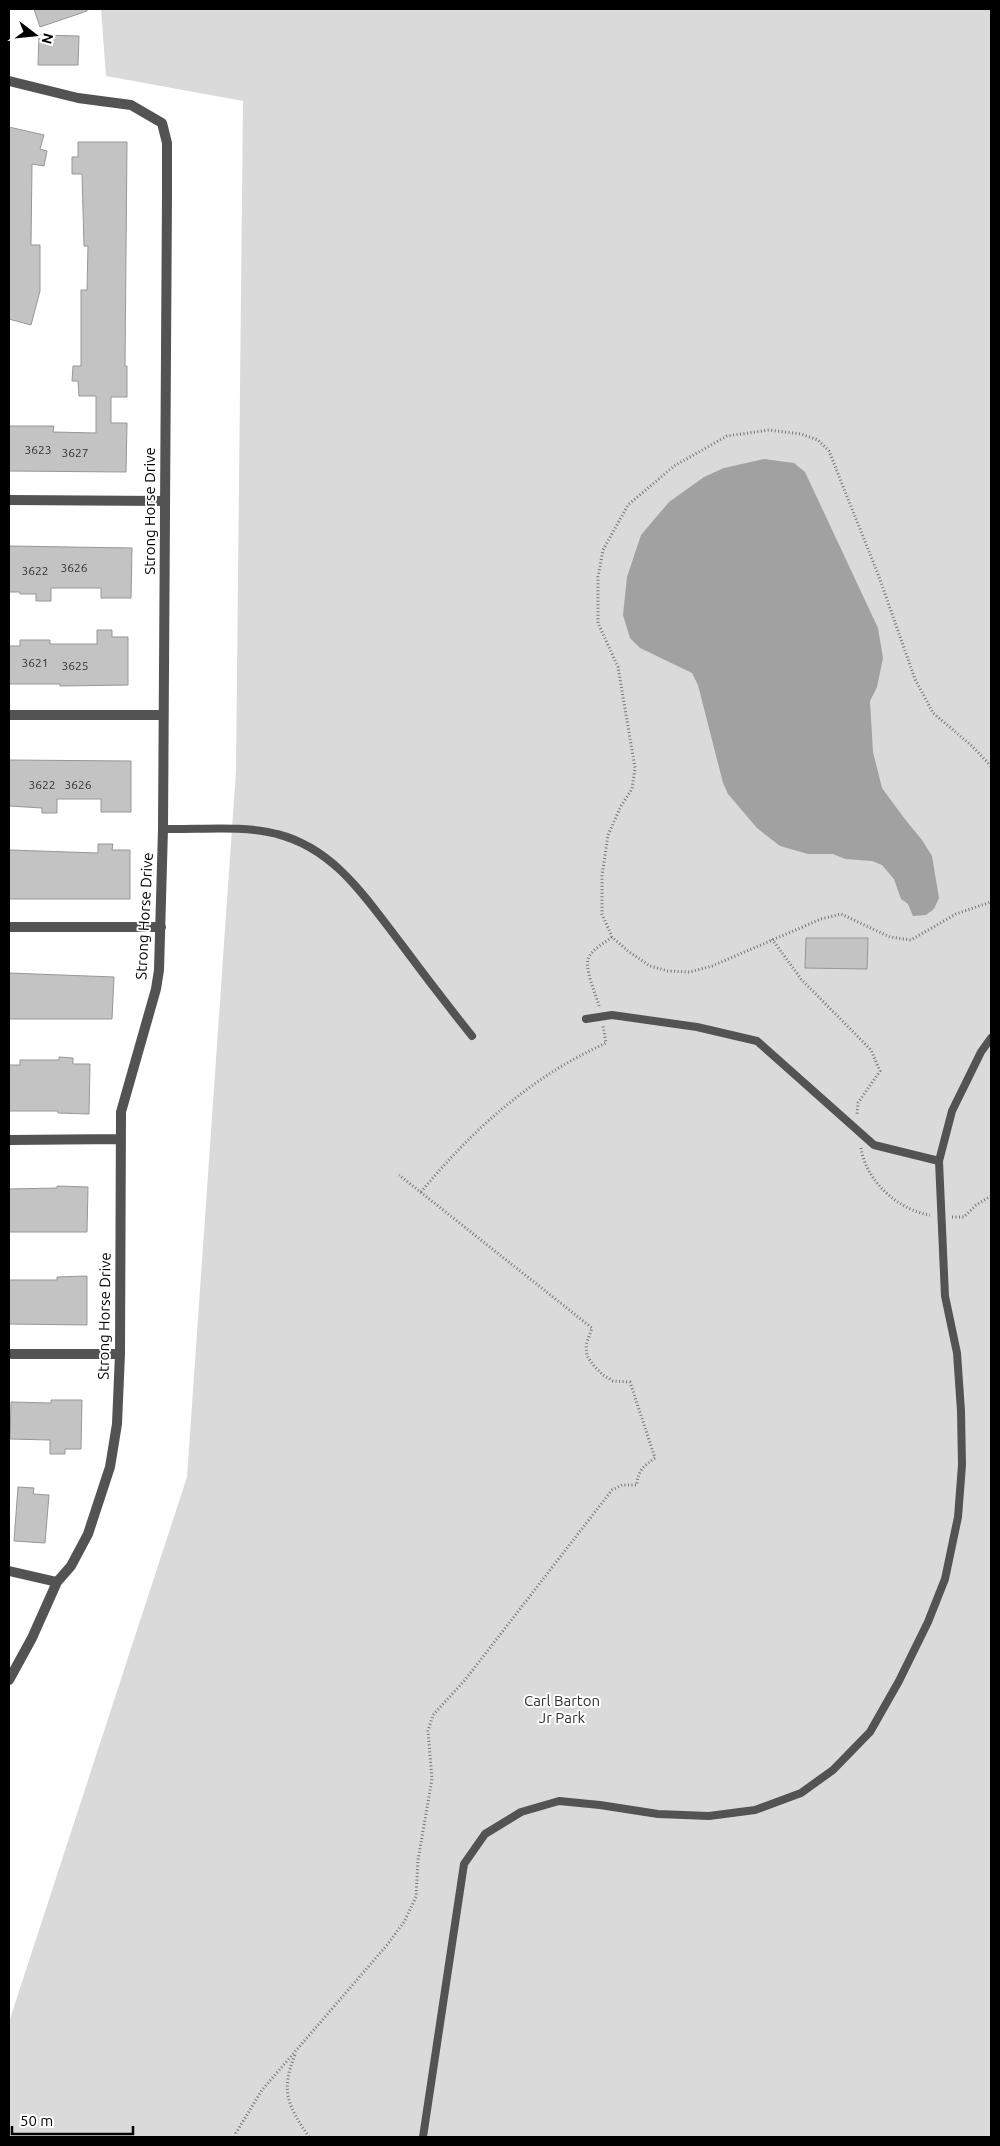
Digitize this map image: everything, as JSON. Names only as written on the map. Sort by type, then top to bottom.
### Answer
[{"type":"street","name":"Strong Horse Drive","points":[[9,81],[78,98],[131,105],[162,123],[167,143],[161,928],[156,989],[121,1112],[120,1354],[116,1424],[110,1467],[88,1534],[72,1566],[57,1582],[32,1638],[9,1680]]},
{"type":"street","points":[[9,500],[164,501]]},
{"type":"street","points":[[9,714],[163,715]]},
{"type":"street","points":[[9,927],[161,928]]},
{"type":"street","points":[[9,1140],[121,1139]]},
{"type":"street","points":[[9,1354],[120,1354]]},
{"type":"street","points":[[9,1571],[57,1582]]},
{"type":"lane","points":[[163,829],[240,830],[276,834],[308,844],[332,862],[360,890],[472,1036]]},
{"type":"lane","points":[[586,1019],[612,1015],[697,1027],[757,1041],[874,1145],[939,1161]]},
{"type":"lane","points":[[423,2137],[464,1864],[485,1834],[521,1812],[559,1801],[658,1814],[709,1816],[755,1810],[801,1793],[834,1770],[870,1732],[900,1681],[928,1622],[945,1579],[958,1517],[962,1465],[961,1411],[957,1353],[946,1296],[940,1216],[939,1161],[952,1111],[980,1052],[991,1038]]},
{"type":"path","points":[[991,766],[972,746],[932,713],[915,680],[878,574],[829,451],[818,440],[801,434],[769,430],[727,436],[674,466],[628,505],[603,550],[598,577],[598,623],[618,666],[635,768],[632,789],[621,806],[608,834],[602,876],[602,914],[612,937],[650,966],[668,971],[690,972],[712,966],[821,919],[841,914],[890,937],[911,940],[956,914],[991,902]]},
{"type":"path","points":[[421,1192],[442,1167],[504,1105],[536,1081],[583,1053],[606,1042],[603,1016],[586,965],[588,957],[612,937]]},
{"type":"path","points":[[772,939],[801,979],[871,1050],[880,1071],[858,1103],[856,1117],[862,1158],[877,1182],[892,1199],[915,1213],[964,1217],[976,1205],[991,1196]]},
{"type":"path","points":[[236,2137],[236,2133],[262,2090],[387,1945],[404,1922],[416,1897],[418,1860],[432,1779],[428,1731],[433,1715],[465,1680],[612,1490],[622,1485],[637,1486],[637,1477],[641,1468],[655,1458],[630,1382],[613,1381],[602,1375],[587,1356],[586,1345],[592,1328],[399,1175]]},
{"type":"path","points":[[299,2048],[294,2057],[286,2089],[291,2108],[309,2137]]},
{"type":"green space","name":"Carl Barton Jr Park","points":[[101,9],[991,9],[991,2137],[9,2137],[9,2022],[187,1477],[236,771],[243,101],[106,76]]},
{"type":"shaded area","points":[[764,459],[794,463],[805,472],[878,628],[883,658],[877,687],[870,701],[873,752],[882,788],[932,856],[939,898],[934,909],[926,915],[913,916],[908,904],[901,899],[894,879],[882,865],[872,861],[845,859],[833,854],[808,854],[780,846],[757,828],[728,794],[723,783],[698,685],[692,673],[640,648],[630,638],[623,615],[627,577],[641,535],[669,502],[704,477],[724,468]]},
{"type":"building","points":[[34,9],[87,9],[87,11],[40,27]]},
{"type":"building","points":[[39,35],[79,36],[78,65],[38,65]]},
{"type":"building","points":[[9,127],[44,135],[40,149],[47,151],[44,166],[32,164],[31,245],[40,245],[40,291],[31,325],[9,319]]},
{"type":"building","points":[[78,142],[127,142],[125,366],[127,366],[127,397],[111,397],[111,423],[127,423],[126,472],[9,471],[9,426],[54,426],[53,432],[96,433],[96,396],[79,396],[78,381],[72,381],[73,366],[81,366],[81,290],[87,290],[88,246],[84,246],[82,174],[72,174],[72,157],[78,157]]},
{"type":"building","points":[[9,546],[132,548],[131,598],[101,598],[101,588],[51,588],[51,601],[36,601],[36,594],[9,592]]},
{"type":"building","points":[[97,630],[112,630],[112,637],[128,637],[128,685],[60,686],[60,684],[9,684],[9,646],[20,646],[20,640],[50,640],[50,644],[97,644]]},
{"type":"building","points":[[9,760],[131,761],[131,812],[101,812],[101,799],[57,799],[57,813],[42,813],[42,808],[9,806]]},
{"type":"building","points":[[98,844],[113,844],[112,850],[130,850],[130,899],[9,899],[9,850],[98,853]]},
{"type":"building","points":[[806,938],[868,938],[867,969],[805,968]]},
{"type":"building","points":[[9,973],[114,977],[112,1019],[9,1019]]},
{"type":"building","points":[[59,1057],[73,1058],[73,1064],[90,1064],[89,1114],[58,1113],[58,1111],[9,1111],[9,1065],[20,1065],[20,1060],[59,1060]]},
{"type":"building","points":[[57,1186],[88,1187],[87,1232],[9,1232],[9,1189],[57,1188]]},
{"type":"building","points":[[87,1276],[87,1325],[9,1324],[9,1280],[57,1280],[57,1277]]},
{"type":"building","points":[[51,1400],[82,1400],[81,1449],[65,1449],[65,1454],[50,1454],[50,1440],[10,1439],[11,1402],[51,1403]]},
{"type":"building","points":[[18,1487],[34,1488],[33,1494],[49,1495],[45,1543],[14,1541]]}]
